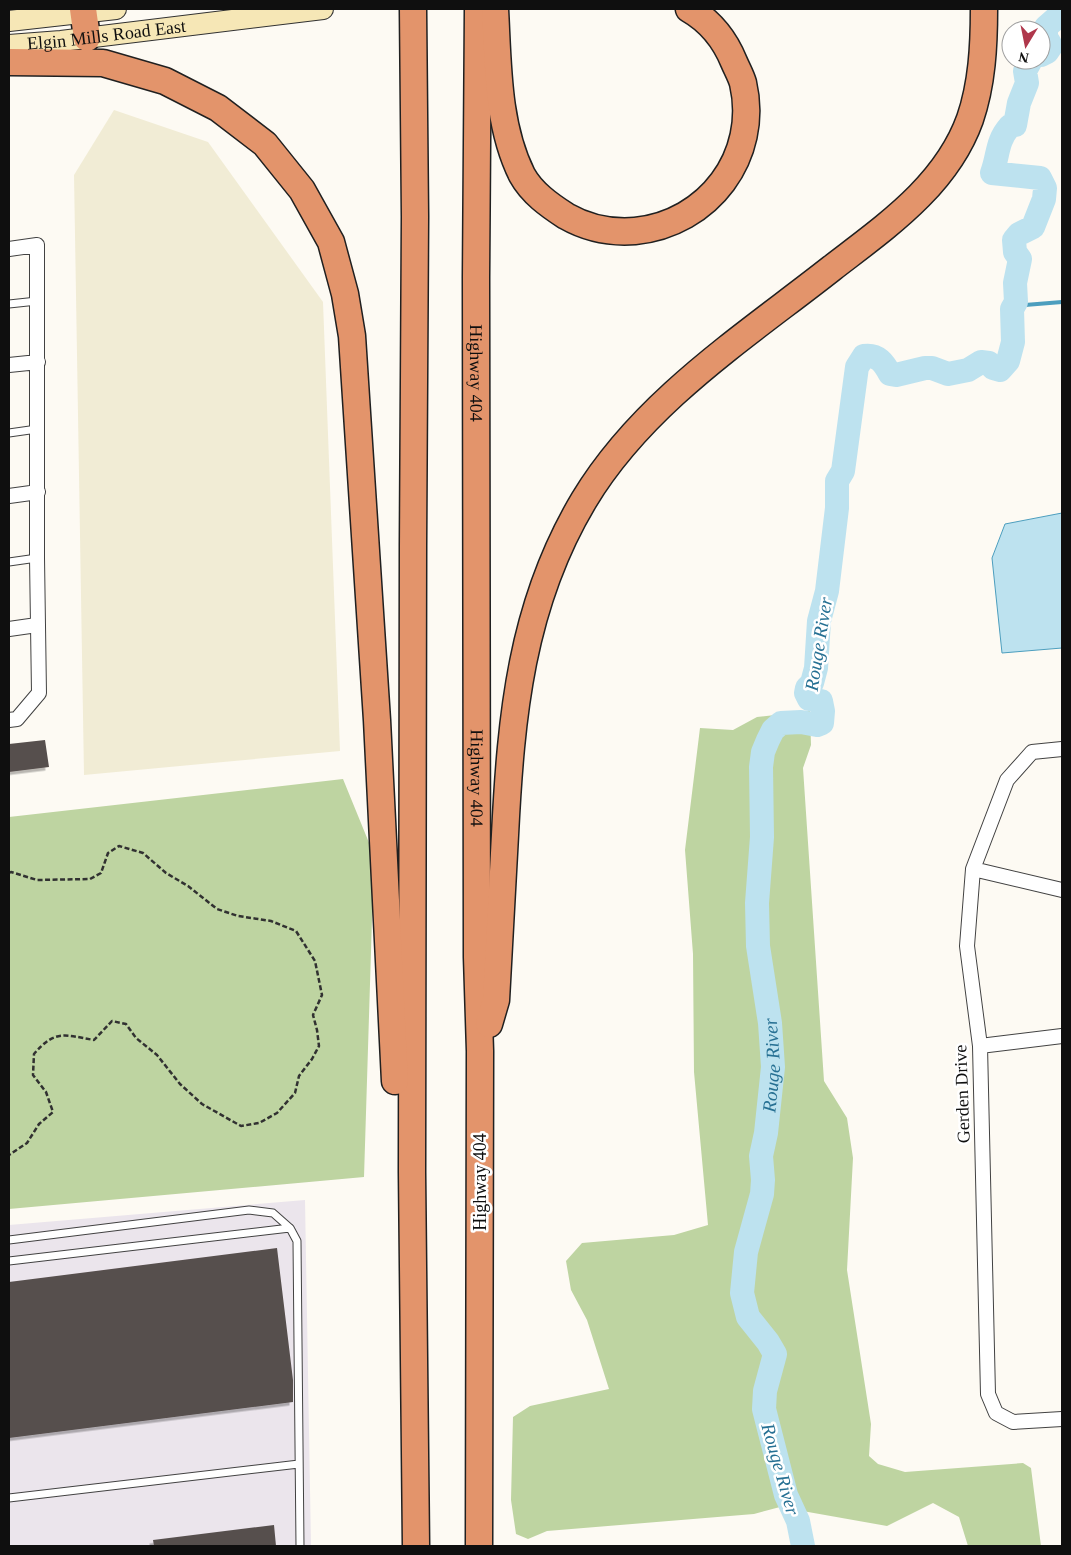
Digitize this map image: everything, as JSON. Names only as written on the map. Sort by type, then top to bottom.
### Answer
[{"type":"highway","points":[[413,9],[415,216],[412,546],[412,1172],[416,1546]]},
{"type":"highway","name":"Highway 404","points":[[478,9],[476,644],[477,957],[480,1050],[479,1546]]},
{"type":"highway","points":[[495,9],[500,92],[509,143],[523,176],[535,193],[551,206],[582,225],[618,232],[650,229],[688,214],[704,203],[717,190],[728,174],[738,152],[744,131],[746,105],[742,82],[724,41],[708,24],[689,9]]},
{"type":"highway","points":[[480,1050],[496,1000],[507,790],[522,666],[532,619],[546,576],[569,528],[584,500],[614,456],[646,419],[684,384],[897,217],[931,184],[952,154],[969,120],[979,84],[984,50],[984,9]]},
{"type":"highway","points":[[83,10],[87,38]]},
{"type":"highway","points":[[9,62],[103,63],[165,81],[218,108],[265,144],[302,190],[331,242],[345,294],[352,336],[376,720],[398,1131],[402,1158],[412,1172]]},
{"type":"main road","name":"Elgin Mills Road East","points":[[9,21],[83,10],[116,9]]},
{"type":"main road","name":"Elgin Mills Road East","points":[[9,45],[87,38],[323,9]]},
{"type":"street","points":[[9,249],[37,245],[37,625],[39,693],[17,719],[9,720]]},
{"type":"street","points":[[9,365],[38,362]]},
{"type":"street","points":[[9,496],[38,492]]},
{"type":"street","points":[[9,629],[37,625]]},
{"type":"street","name":"Gerden Drive","points":[[1062,749],[1032,752],[1007,780],[973,868],[967,946],[980,1046],[988,1394],[996,1413],[1014,1422],[1062,1419]]},
{"type":"street","points":[[973,868],[1062,890]]},
{"type":"street","points":[[980,1046],[1062,1036]]},
{"type":"lane","points":[[9,304],[38,301]]},
{"type":"lane","points":[[9,433],[37,429]]},
{"type":"lane","points":[[9,562],[37,558]]},
{"type":"lane","points":[[9,1240],[249,1210],[273,1213],[290,1228],[297,1241],[300,1546]]},
{"type":"lane","points":[[9,1260],[290,1228]]},
{"type":"lane","points":[[9,1498],[299,1464]]},
{"type":"path","points":[[9,873],[37,880],[90,879],[101,873],[108,853],[118,846],[142,853],[166,873],[188,886],[217,910],[271,922],[296,931],[315,961],[322,995],[313,1015],[317,1030],[318,1046],[312,1059],[299,1076],[295,1093],[277,1113],[259,1123],[241,1126],[202,1104],[180,1084],[157,1055],[136,1038],[126,1024],[112,1021],[94,1040],[61,1035],[45,1041],[34,1054],[33,1075],[46,1092],[53,1112],[39,1124],[27,1143],[9,1155]]},
{"type":"shaded area","points":[[114,110],[208,142],[323,302],[340,751],[84,775],[74,175]]},
{"type":"shaded area","points":[[305,1200],[311,1546],[9,1546],[9,1225]]},
{"type":"green space","points":[[810,711],[811,745],[803,768],[824,1081],[847,1118],[853,1158],[847,1270],[871,1424],[869,1456],[878,1464],[905,1472],[1023,1463],[1031,1468],[1041,1546],[968,1546],[959,1517],[933,1503],[887,1526],[780,1507],[754,1514],[547,1531],[528,1539],[516,1534],[511,1500],[513,1417],[530,1406],[609,1389],[587,1320],[571,1290],[566,1261],[582,1243],[674,1235],[708,1225],[694,1072],[693,954],[685,850],[700,728],[733,730],[757,717]]},
{"type":"green space","points":[[343,779],[374,855],[364,1177],[9,1209],[9,817]]},
{"type":"water","points":[[1062,513],[1062,648],[1002,653],[992,558],[1005,524]]},
{"type":"building","points":[[45,740],[49,767],[9,772],[9,744]]},
{"type":"building","points":[[277,1248],[293,1380],[293,1402],[9,1438],[9,1282]]},
{"type":"building","points":[[274,1525],[276,1546],[154,1546],[153,1540]]},
{"type":"waterway","name":"Rouge River","points":[[1051,23],[1062,13]]},
{"type":"waterway","name":"Rouge River","points":[[803,1546],[798,1521],[786,1495],[764,1409],[765,1391],[775,1354],[748,1317],[742,1293],[746,1252],[762,1194],[761,1156],[766,1133],[773,1067],[770,1023],[758,946],[757,903],[762,837],[761,767],[763,752],[773,730],[781,723],[801,722],[817,725],[822,723],[823,711],[821,701],[809,699],[806,693],[807,688],[812,683],[816,668],[819,621],[827,591],[837,508],[837,481],[843,471],[857,367],[864,356],[877,358],[890,374],[896,375],[925,368],[932,368],[948,374],[968,370],[981,362],[989,363],[993,368],[1000,370],[1008,361],[1013,342],[1012,309],[1016,302],[1015,283],[1020,259],[1015,252],[1014,240],[1019,234],[1033,227],[1044,199],[1045,188],[1040,178],[992,173],[1002,137],[1010,126],[1015,125],[1019,103],[1027,83],[1026,70]]},
{"type":"waterway","points":[[1016,302],[1025,305],[1062,302]]}]
